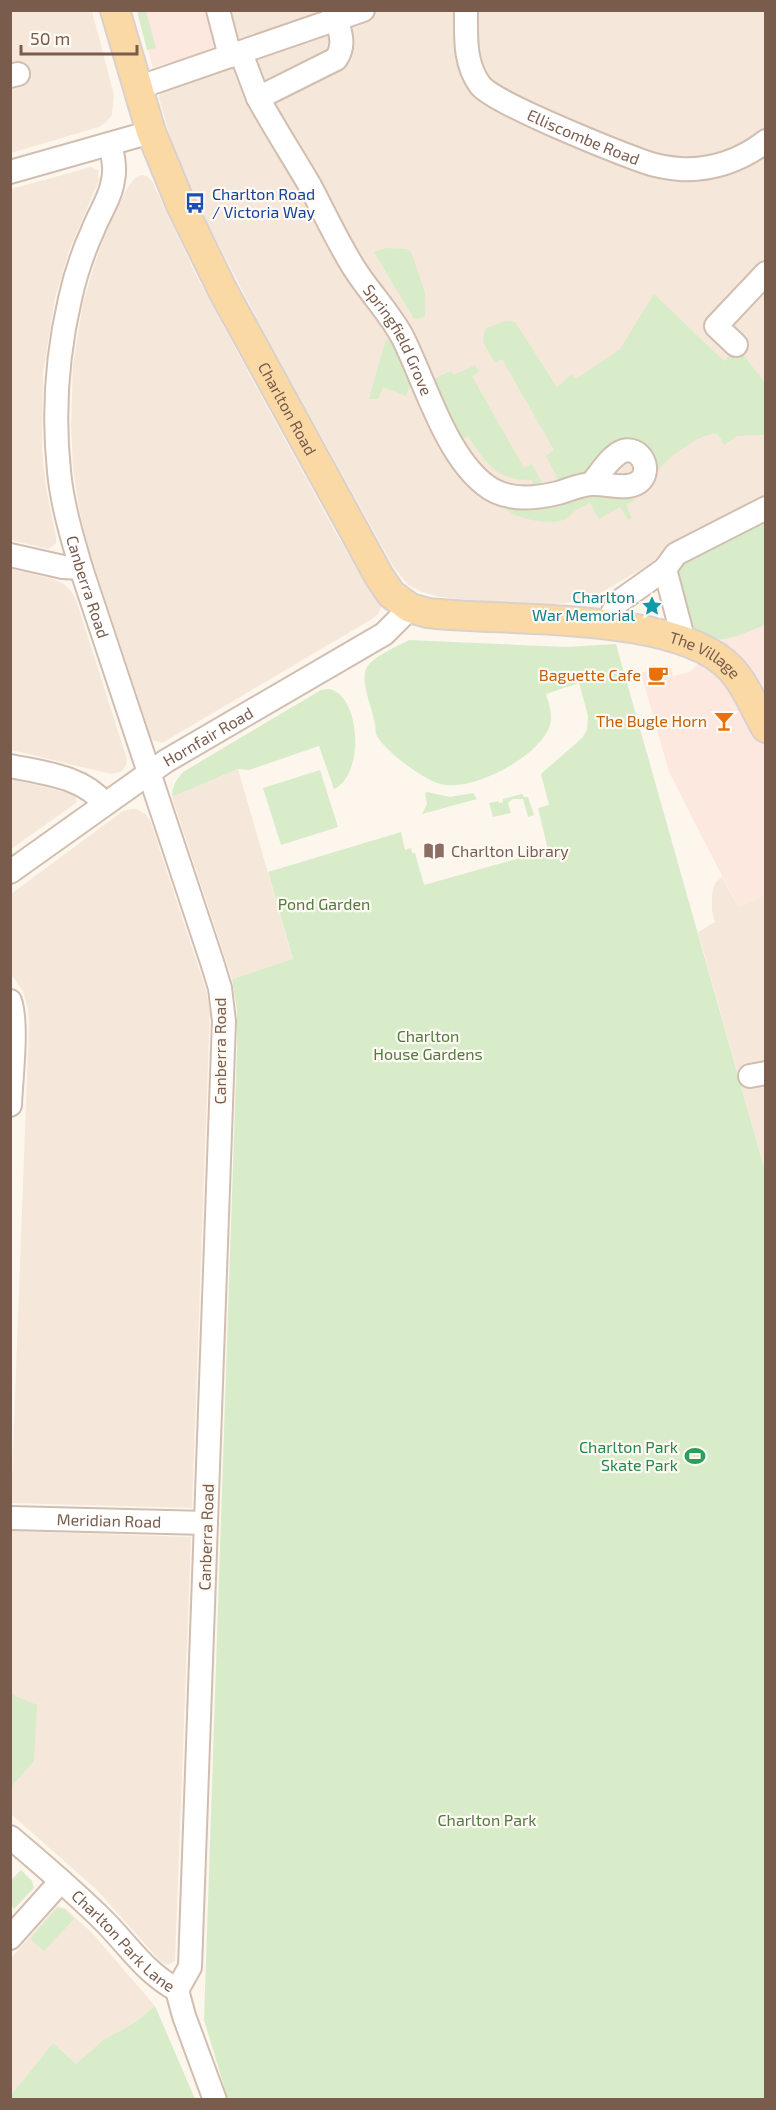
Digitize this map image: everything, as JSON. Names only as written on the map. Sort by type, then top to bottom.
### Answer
[{"type":"main road","name":"Charlton Road","points":[[115,10],[151,132],[181,206],[316,462],[391,594],[410,608],[428,614],[610,625]]},
{"type":"main road","name":"The Village","points":[[610,625],[655,632],[679,640],[702,649],[731,668],[765,728]]},
{"type":"street","name":"Springfield Grove","points":[[218,10],[236,54],[258,98],[310,186],[352,266],[367,289],[394,322],[446,432],[471,471],[484,484],[498,493],[512,496],[543,496],[591,484]]},
{"type":"street","name":"Elliscombe Road","points":[[466,10],[466,51],[470,71],[482,88],[501,101],[600,144],[666,168],[683,169],[718,165],[764,146]]},
{"type":"street","points":[[137,88],[361,11]]},
{"type":"street","points":[[258,98],[336,59],[341,52],[342,41],[337,20]]},
{"type":"street","points":[[10,172],[151,132]]},
{"type":"street","name":"Canberra Road","points":[[110,144],[114,158],[114,180],[81,261],[62,338],[56,422],[58,472],[68,523],[81,568],[220,988],[224,1021],[190,1967],[177,1990]]},
{"type":"street","points":[[736,345],[716,326],[765,273]]},
{"type":"street","points":[[610,625],[617,603],[665,569],[676,554],[765,508]]},
{"type":"street","points":[[10,555],[63,567],[81,568]]},
{"type":"street","points":[[665,569],[681,630],[679,640]]},
{"type":"street","name":"Hornfair Road","points":[[10,872],[148,773],[384,634],[410,608]]},
{"type":"street","points":[[10,766],[72,780],[86,786],[105,804]]},
{"type":"street","points":[[10,1001],[13,1009],[10,1105]]},
{"type":"street","name":"Meridian Road","points":[[10,1518],[206,1523]]},
{"type":"street","name":"Charlton Park Lane","points":[[10,1837],[102,1919],[146,1968],[177,1990],[184,2016],[215,2100]]},
{"type":"street","points":[[10,1938],[61,1881]]},
{"type":"shaded area","points":[[11,11],[92,11],[114,95],[112,115],[106,122],[99,127],[11,153]]},
{"type":"shaded area","points":[[137,11],[212,11],[221,44],[153,68]]},
{"type":"shaded area","points":[[212,11],[765,11],[765,497],[672,546],[649,565],[590,599],[558,604],[510,604],[440,597],[408,585],[393,566],[269,342],[197,203],[175,154],[159,98],[169,62],[221,44]]},
{"type":"shaded area","points":[[91,167],[98,170],[99,180],[69,251],[55,298],[43,373],[42,450],[46,488],[56,537],[56,543],[48,549],[11,540],[11,189]]},
{"type":"shaded area","points":[[141,175],[147,176],[152,181],[196,275],[337,535],[381,607],[372,619],[162,743],[152,740],[89,550],[79,509],[73,468],[71,426],[73,364],[83,303],[113,214],[128,187],[135,178]]},
{"type":"shaded area","points":[[11,569],[53,579],[64,584],[76,600],[127,759],[122,771],[111,774],[11,750]]},
{"type":"shaded area","points":[[765,625],[765,899],[764,895],[738,907],[669,772],[641,673],[670,665],[673,676],[690,672],[724,639]]},
{"type":"shaded area","points":[[238,769],[293,960],[232,979],[172,797]]},
{"type":"shaded area","points":[[11,779],[73,794],[76,797],[76,803],[11,849]]},
{"type":"shaded area","points":[[137,809],[150,820],[206,990],[210,1011],[192,1508],[11,1503],[29,1025],[23,991],[11,974],[11,894],[123,811]]},
{"type":"shaded area","points":[[722,877],[738,907],[764,895],[766,899],[765,1171],[698,932],[715,922],[712,911],[712,894],[715,883]]},
{"type":"shaded area","points":[[11,1531],[191,1537],[175,1961],[168,1965],[161,1962],[97,1890],[11,1814]]},
{"type":"shaded area","points":[[57,1906],[65,1908],[93,1934],[155,2006],[134,2023],[103,2040],[76,2064],[53,2043],[11,2095],[11,1958]]},
{"type":"green space","points":[[137,11],[146,11],[156,48],[147,50]]},
{"type":"green space","points":[[386,248],[406,249],[411,252],[425,292],[425,317],[414,319],[374,252]]},
{"type":"green space","points":[[654,294],[724,361],[738,348],[765,383],[765,435],[737,436],[724,445],[718,434],[711,434],[684,447],[656,473],[651,472],[645,452],[594,473],[560,483],[546,456],[554,450],[502,359],[495,363],[483,342],[485,329],[505,321],[515,322],[557,387],[572,374],[576,379],[620,349]]},
{"type":"green space","points":[[390,338],[411,383],[406,396],[383,387],[378,399],[369,399],[385,342]]},
{"type":"green space","points":[[475,365],[479,372],[472,376],[524,468],[532,464],[541,481],[541,488],[533,491],[532,480],[509,477],[500,473],[487,462],[468,436],[458,441],[429,381],[451,371],[454,375]]},
{"type":"green space","points":[[594,496],[628,496],[635,500],[626,505],[632,518],[628,520],[620,507],[599,519],[590,503],[566,519],[557,521],[524,518],[504,508],[505,505],[541,507]]},
{"type":"green space","points":[[765,522],[765,625],[720,640],[693,628],[678,568],[681,564]]},
{"type":"green space","name":"Charlton Park","points":[[409,640],[566,647],[616,644],[765,1171],[765,2099],[228,2099],[204,2020],[237,1048],[237,1010],[232,979],[293,959],[268,872],[401,832],[405,850],[411,848],[412,853],[415,853],[424,885],[548,850],[538,808],[549,805],[541,774],[582,738],[587,730],[588,716],[579,683],[546,694],[551,713],[550,725],[544,737],[519,760],[503,770],[469,783],[453,785],[433,781],[404,763],[380,741],[365,687],[366,671],[370,663],[380,655]]},
{"type":"green space","points":[[329,689],[340,694],[348,705],[355,736],[351,768],[344,781],[334,789],[319,746],[249,770],[238,769],[172,797],[175,783],[183,772],[321,690]]},
{"type":"green space","points":[[320,770],[338,827],[281,845],[263,788]]},
{"type":"green space","points":[[427,792],[450,797],[473,793],[477,799],[422,814],[427,804],[425,794]]},
{"type":"green space","points":[[522,794],[528,797],[534,815],[528,817],[523,799],[513,799],[508,803],[511,813],[493,817],[489,803],[503,802],[503,799]]},
{"type":"green space","points":[[11,1694],[37,1705],[34,1761],[11,1787]]},
{"type":"green space","points":[[21,1870],[32,1881],[34,1888],[14,1909],[11,1905],[11,1880]]},
{"type":"green space","points":[[57,1908],[64,1909],[74,1919],[44,1951],[30,1939]]},
{"type":"green space","points":[[155,2006],[195,2099],[11,2099],[11,2095],[53,2043],[76,2064],[103,2040],[134,2023]]},
{"type":"place","name":"Charlton Road / Victoria Way","points":[[195,203]]},
{"type":"place","name":"Charlton War Memorial","points":[[652,606]]},
{"type":"place","name":"Baguette Cafe","points":[[658,675]]},
{"type":"place","name":"The Bugle Horn","points":[[724,721]]},
{"type":"place","name":"Charlton Library","points":[[434,851]]},
{"type":"place","name":"Charlton Park Skate Park","points":[[695,1456]]},
{"type":"park label","name":"Pond Garden","points":[[324,904]]},
{"type":"park label","name":"Charlton House Gardens","points":[[428,1045]]}]
